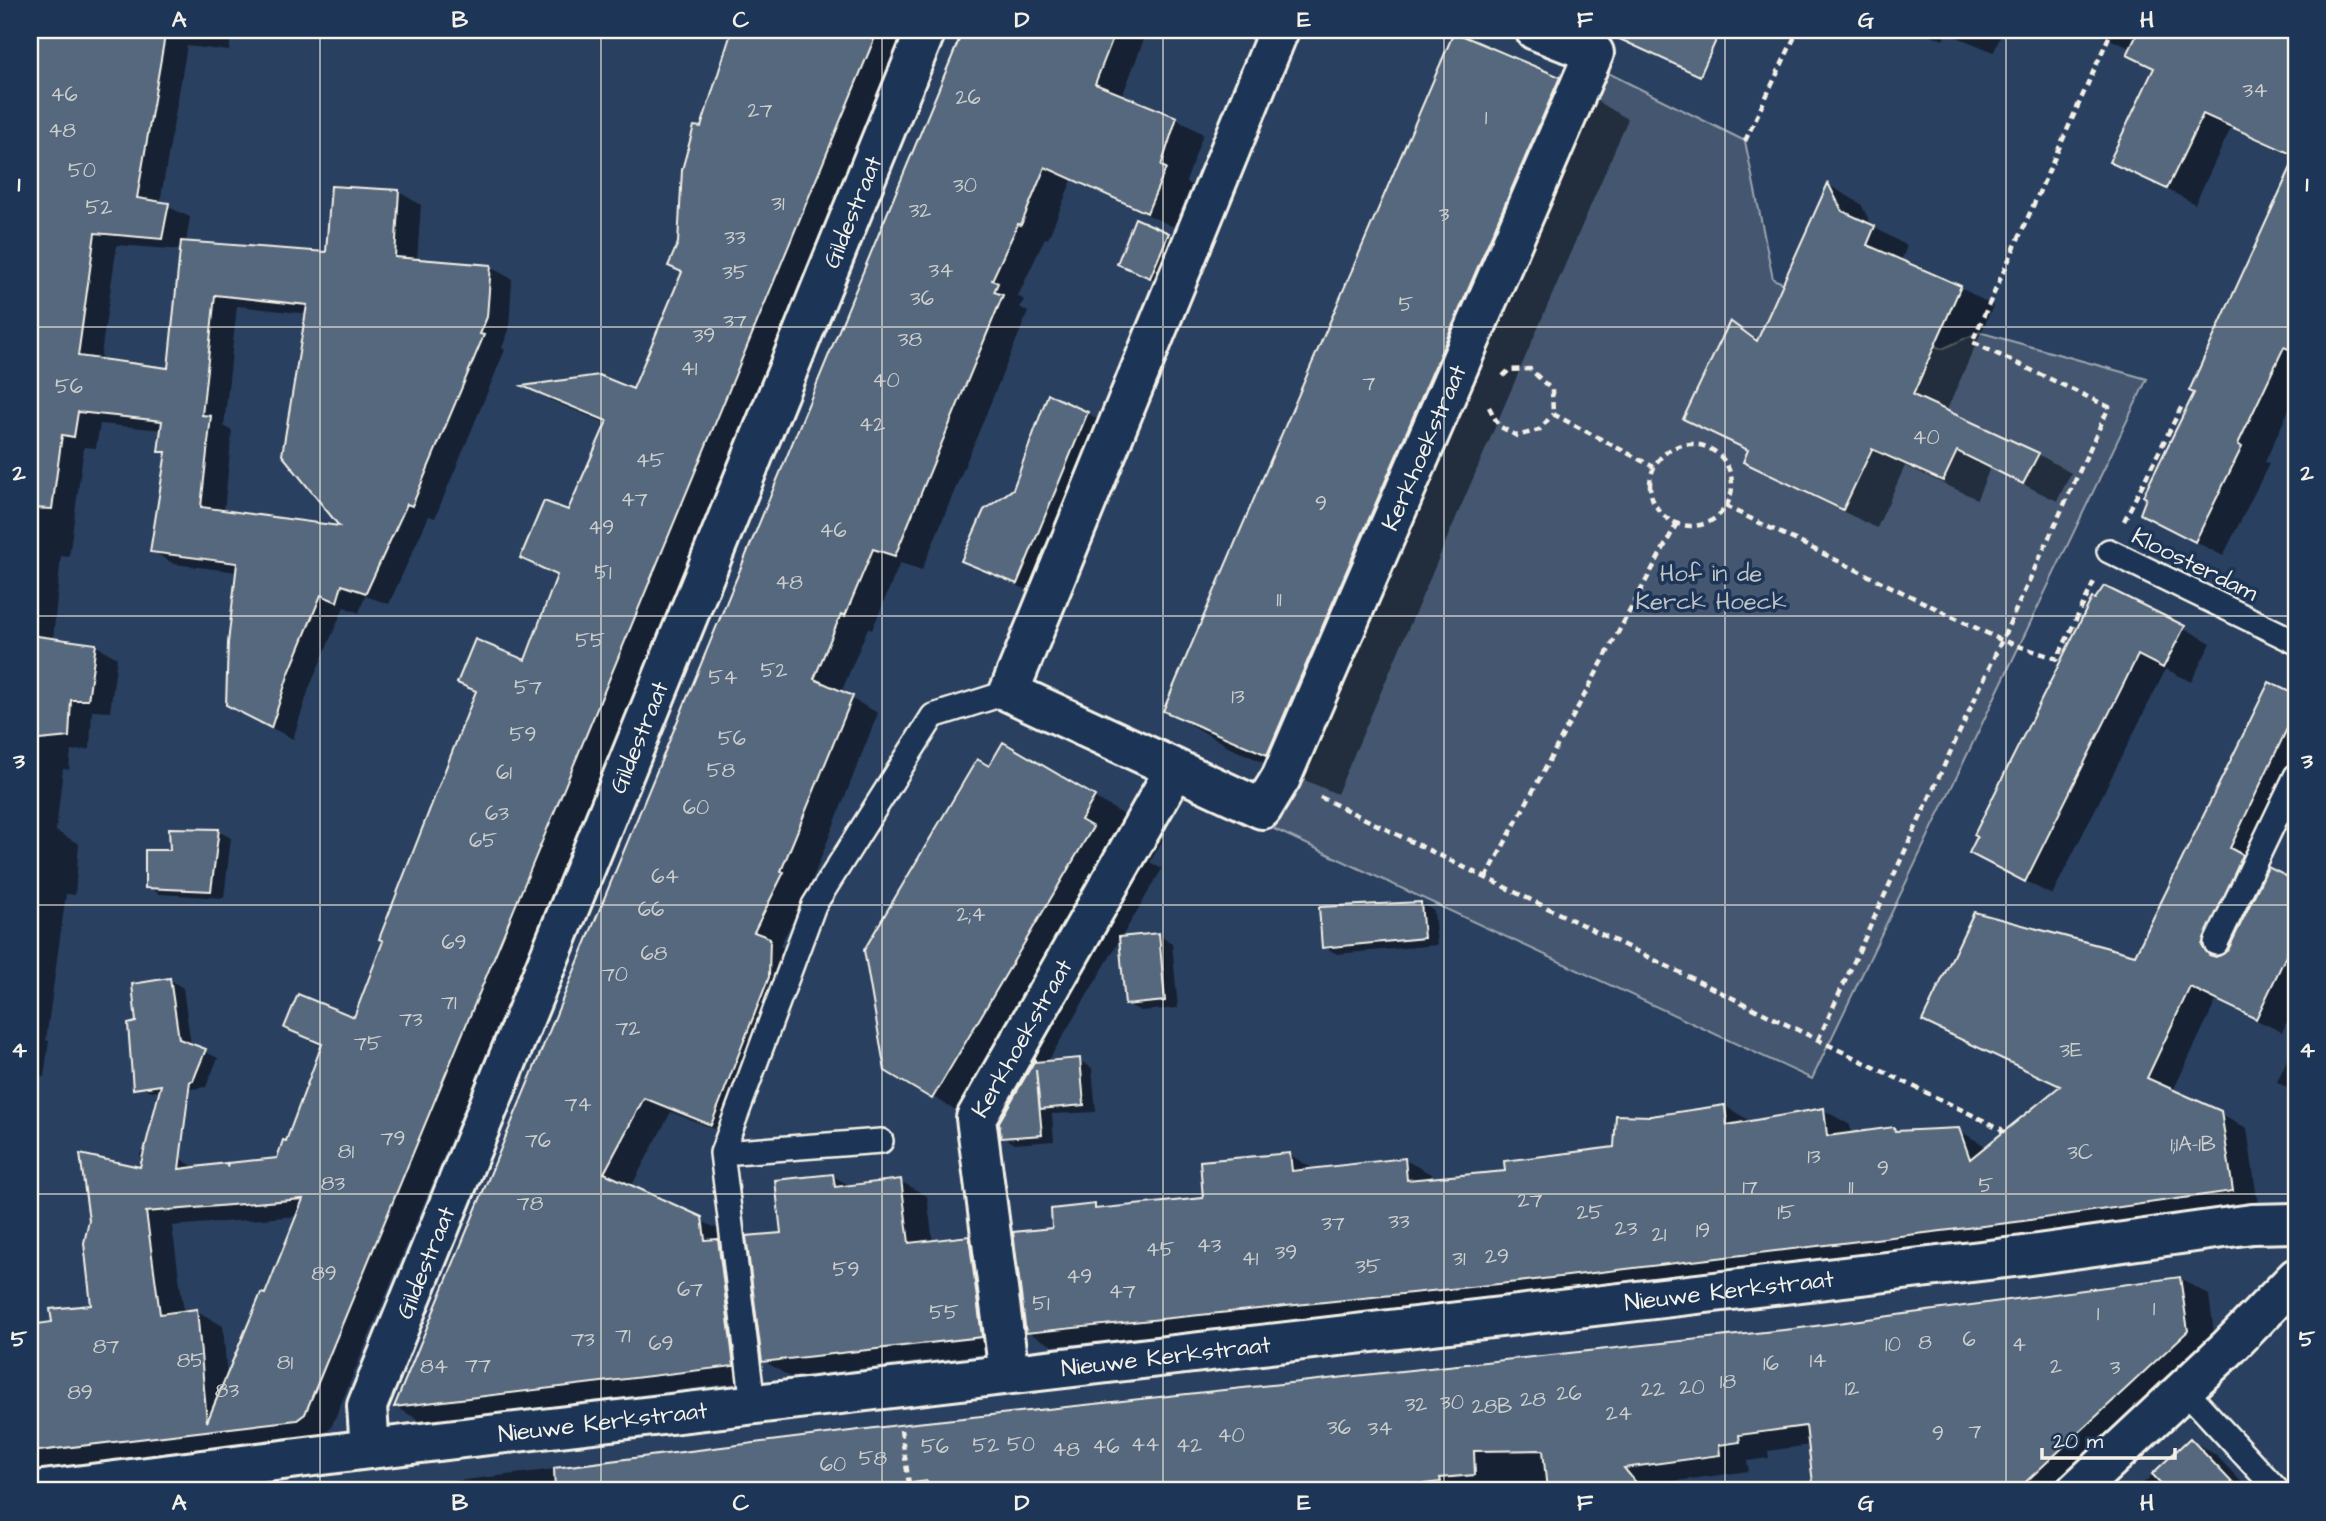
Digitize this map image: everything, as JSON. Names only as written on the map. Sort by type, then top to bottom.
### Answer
[{"type":"street","name":"Gildestraat","points":[[369,1449],[367,1406],[926,30]]},
{"type":"street","points":[[1009,692],[1279,30]]},
{"type":"street","name":"Kerkhoekstraat","points":[[1009,692],[1174,771],[1262,809],[1280,778],[1594,53],[1535,30]]},
{"type":"street","name":"Kerkhoekstraat","points":[[1009,1374],[976,1118],[1174,771]]},
{"type":"street","name":"Nieuwe Kerkstraat","points":[[35,1491],[369,1449],[2023,1256],[2252,1224],[2296,1223]]},
{"type":"street","points":[[2076,1491],[2296,1278]]},
{"type":"lane","name":"Kloosterdam","points":[[2109,551],[2296,642]]},
{"type":"lane","points":[[753,1404],[722,1153],[814,905],[821,893],[933,716],[1009,692]]},
{"type":"lane","points":[[2216,943],[2296,776]]},
{"type":"lane","points":[[722,1153],[881,1142]]},
{"type":"lane","points":[[2184,1389],[2278,1491]]},
{"type":"path","points":[[1745,141],[1798,30]]},
{"type":"path","points":[[1818,1040],[2109,407],[1972,342],[2112,30]]},
{"type":"path","points":[[1530,369],[1552,390],[1553,414],[1539,430],[1517,436],[1499,426],[1489,410],[1489,390],[1509,370],[1530,369]]},
{"type":"path","points":[[1453,378],[1489,390]]},
{"type":"path","points":[[1725,506],[2001,640],[2057,659],[2182,406]]},
{"type":"path","points":[[1553,414],[1654,467]]},
{"type":"path","points":[[1685,444],[1710,449],[1728,467],[1731,494],[1717,517],[1704,523],[1677,523],[1665,517],[1651,493],[1654,467],[1661,456],[1685,444]]},
{"type":"path","points":[[1486,878],[1677,523]]},
{"type":"path","points":[[1280,778],[2001,1129],[2003,1133]]},
{"type":"path","points":[[894,1388],[910,1491]]},
{"type":"green space","name":"Hof in de Kerck Hoeck","points":[[1606,72],[1745,141],[1773,279],[1942,349],[1979,332],[2147,379],[1812,1079],[1274,829]]},
{"type":"building","points":[[30,30],[166,30],[137,198],[169,203],[162,239],[95,233],[78,356],[168,368],[181,241],[326,252],[331,186],[399,190],[395,257],[491,265],[487,317],[480,334],[484,335],[412,506],[407,504],[366,593],[342,585],[337,602],[321,595],[289,673],[271,728],[226,705],[228,643],[237,563],[150,552],[166,452],[158,452],[162,421],[78,412],[74,437],[62,435],[52,509],[30,508]],"holes":[[[215,295],[307,305],[282,455],[339,526],[201,507],[211,416],[202,415]]]},
{"type":"building","points":[[732,30],[878,30],[305,1414],[297,1420],[30,1452],[30,1325],[52,1322],[50,1309],[91,1305],[84,1243],[89,1220],[80,1154],[140,1167],[161,1085],[133,1089],[128,1024],[136,1022],[132,984],[170,978],[179,1039],[206,1049],[193,1081],[190,1081],[179,1169],[227,1163],[227,1167],[228,1163],[277,1158],[283,1140],[286,1141],[322,1044],[284,1028],[298,994],[354,1017],[383,941],[379,939],[476,691],[457,683],[475,639],[525,660],[557,575],[520,558],[544,501],[568,510],[607,421],[522,386],[599,375],[633,389],[682,272],[668,266],[678,243],[682,170],[694,126],[701,127]],"holes":[[[303,1199],[265,1294],[261,1293],[207,1422],[197,1309],[160,1314],[146,1212]]]},
{"type":"building","points":[[963,30],[1116,30],[1095,84],[1177,117],[1161,166],[1166,168],[1147,213],[1045,167],[1021,225],[1018,224],[992,280],[998,283],[994,292],[1003,295],[895,556],[873,549],[845,616],[841,614],[814,679],[853,696],[781,871],[784,872],[754,932],[770,938],[769,977],[711,1125],[644,1098],[604,1173],[702,1217],[705,1240],[718,1239],[734,1366],[394,1407]]},
{"type":"building","points":[[1600,30],[1699,30],[1717,38],[1700,76]]},
{"type":"building","points":[[2139,30],[2296,30],[2296,156],[2203,114],[2167,189],[2109,162],[2154,68],[2127,55]]},
{"type":"building","points":[[1454,32],[1560,77],[1267,755],[1163,711]]},
{"type":"building","points":[[2296,156],[2296,352],[2284,347],[2238,444],[2242,447],[2195,542],[2140,514],[2146,498],[2143,496],[2194,393],[2189,391]]},
{"type":"building","points":[[1828,183],[1842,211],[1875,226],[1867,245],[1961,286],[1913,395],[2039,453],[2023,484],[1957,451],[1943,481],[1872,449],[1843,510],[1743,462],[1748,450],[1683,419],[1730,321],[1757,341]]},
{"type":"building","points":[[1135,218],[1169,233],[1150,278],[1117,264]]},
{"type":"building","points":[[1048,394],[1088,412],[1017,584],[961,561],[984,510],[1013,489]]},
{"type":"building","points":[[2104,586],[2185,626],[2163,668],[2138,655],[2025,882],[1969,853],[1977,837],[1974,835],[2092,598],[2095,599]]},
{"type":"building","points":[[30,635],[96,644],[88,700],[71,700],[69,737],[30,741]]},
{"type":"building","points":[[2269,682],[2296,695],[2296,710],[2230,848],[2243,855],[2202,945],[2209,955],[2216,957],[2228,950],[2268,867],[2296,881],[2296,935],[2256,1019],[2190,987],[2147,1078],[2221,1111],[2233,1191],[2016,1222],[1518,1282],[1026,1333],[1013,1232],[1052,1228],[1051,1209],[1095,1204],[1095,1209],[1203,1198],[1200,1161],[1290,1153],[1292,1171],[1405,1158],[1407,1180],[1505,1171],[1504,1161],[1614,1147],[1616,1115],[1651,1116],[1725,1105],[1727,1125],[1824,1108],[1827,1136],[1894,1127],[1895,1131],[1959,1128],[1970,1159],[2060,1086],[1922,1021],[1974,912],[2135,955]]},
{"type":"building","points":[[1003,742],[1095,796],[1081,820],[1093,827],[932,1099],[885,1071],[864,950],[977,759],[989,766]]},
{"type":"building","points":[[169,828],[219,829],[211,891],[145,888],[145,850],[170,850]]},
{"type":"building","points":[[1421,902],[1424,938],[1322,948],[1319,907]]},
{"type":"building","points":[[1159,933],[1165,1001],[1125,1005],[1119,937]]},
{"type":"building","points":[[1080,1058],[1084,1105],[1040,1109],[1036,1070],[1042,1135],[1001,1138],[999,1122],[1035,1060]]},
{"type":"building","points":[[833,1174],[835,1187],[901,1179],[909,1243],[969,1236],[982,1337],[762,1362],[746,1236],[781,1233],[775,1180]]},
{"type":"building","points":[[2180,1277],[2188,1331],[2016,1491],[1814,1491],[1806,1426],[1739,1435],[1740,1442],[1719,1445],[1720,1455],[1624,1468],[1643,1491],[1547,1491],[1543,1450],[1474,1451],[1475,1475],[1440,1478],[1441,1482],[1406,1486],[1407,1491],[929,1491],[927,1481],[851,1491],[555,1491],[554,1468],[907,1424],[1793,1329]]},
{"type":"building","points":[[2190,1438],[2240,1491],[2168,1491],[2152,1474]]}]
